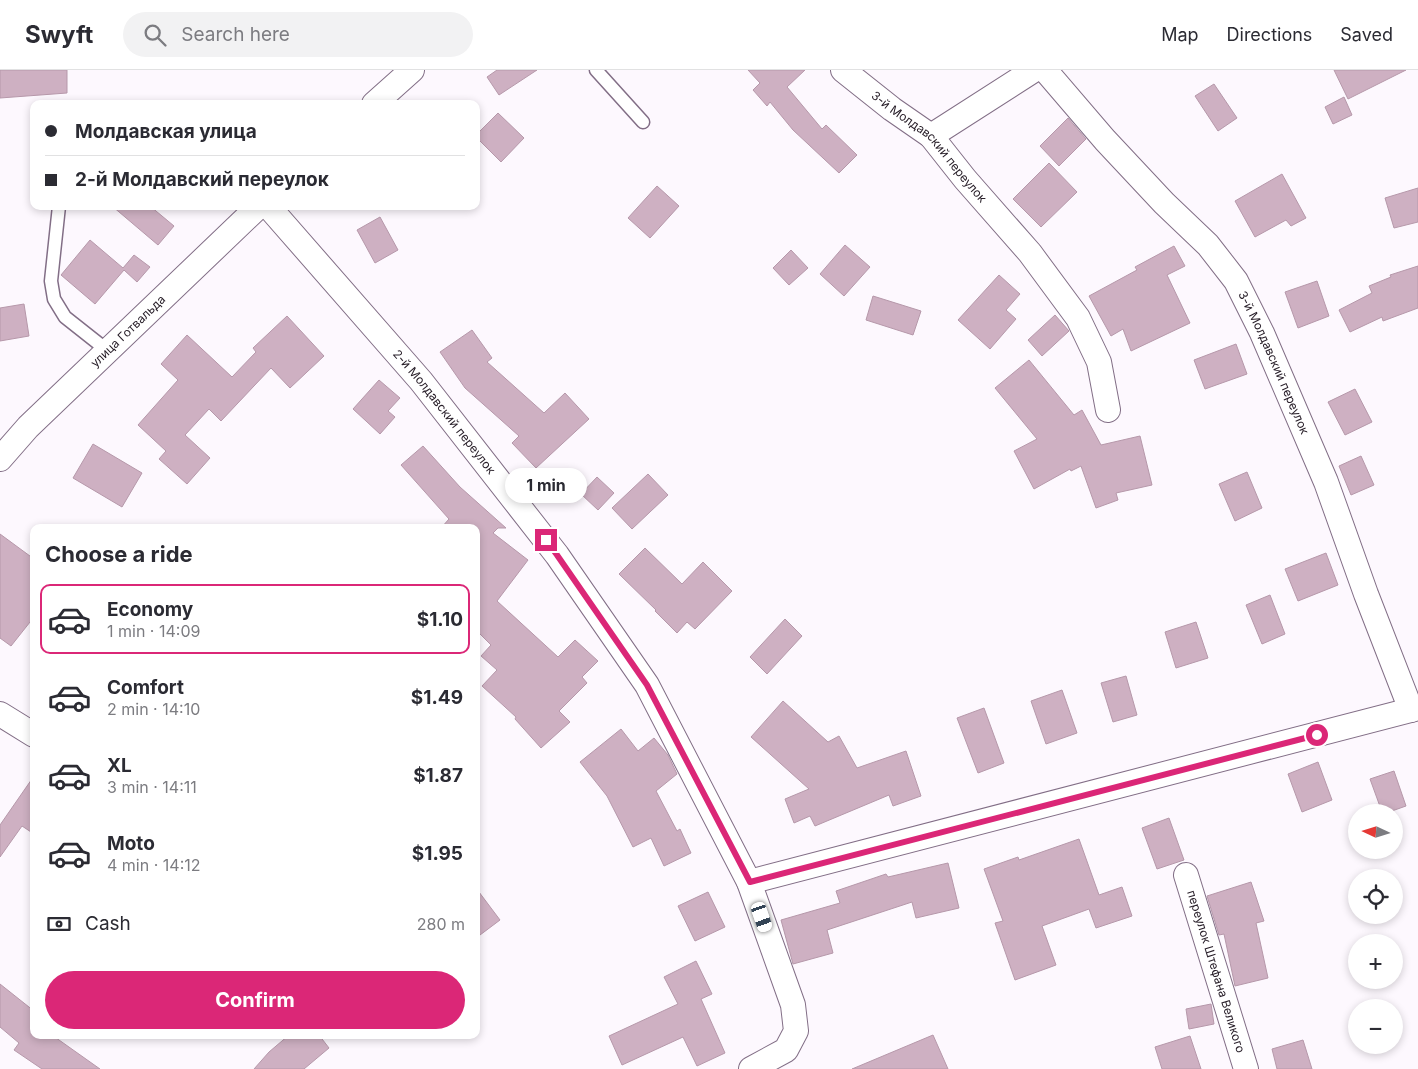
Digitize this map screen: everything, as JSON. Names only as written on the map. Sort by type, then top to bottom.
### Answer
[{"type":"street","points":[[378,100],[412,70]]},
{"type":"street","name":"3-й Молдавский переулок","points":[[842,70],[892,109],[932,136],[964,179],[1030,253],[1078,318],[1099,362],[1108,410]]},
{"type":"street","points":[[932,136],[1034,70]]},
{"type":"street","name":"3-й Молдавский переулок","points":[[1045,70],[1111,147],[1164,203],[1208,245],[1236,282],[1262,333],[1326,482],[1366,594],[1415,709]]},
{"type":"street","name":"улица Готвальда","points":[[0,459],[28,427],[255,210]]},
{"type":"street","name":"2-й Молдавский переулок","points":[[271,210],[421,381],[557,555],[647,685],[750,882],[793,1005],[796,1031],[786,1050],[752,1069]]},
{"type":"street","points":[[750,882],[1415,709]]},
{"type":"street","points":[[0,714],[30,733]]},
{"type":"street","name":"переулок Штефана Великого","points":[[1186,875],[1246,1069]]},
{"type":"lane","points":[[596,70],[643,122]]},
{"type":"lane","points":[[59,210],[51,281],[54,299],[65,317],[108,351]]},
{"type":"building","points":[[0,70],[67,70],[67,93],[0,98]]},
{"type":"building","points":[[497,70],[537,70],[499,95],[487,77]]},
{"type":"building","points":[[748,70],[805,70],[787,87],[822,129],[826,125],[857,155],[839,173],[793,130],[770,102],[767,106],[753,90],[760,83]]},
{"type":"building","points":[[1334,70],[1406,70],[1348,99]]},
{"type":"building","points":[[1214,84],[1237,118],[1218,131],[1195,96]]},
{"type":"building","points":[[1344,97],[1352,115],[1333,124],[1325,107]]},
{"type":"building","points":[[498,113],[524,138],[501,162],[480,141],[480,131]]},
{"type":"building","points":[[1068,118],[1086,139],[1059,166],[1040,146]]},
{"type":"building","points":[[1049,163],[1077,192],[1041,227],[1013,199]]},
{"type":"building","points":[[1282,174],[1306,218],[1291,226],[1286,220],[1255,237],[1235,201]]},
{"type":"building","points":[[657,186],[679,206],[650,238],[628,218]]},
{"type":"building","points":[[1418,188],[1418,222],[1394,228],[1385,198]]},
{"type":"building","points":[[117,210],[155,210],[174,226],[158,245]]},
{"type":"building","points":[[380,217],[398,250],[375,263],[357,230]]},
{"type":"building","points":[[90,240],[123,268],[134,255],[150,267],[137,282],[124,270],[95,304],[61,275]]},
{"type":"building","points":[[845,245],[870,267],[844,296],[820,274]]},
{"type":"building","points":[[1174,246],[1185,266],[1167,275],[1190,323],[1131,351],[1123,329],[1111,336],[1089,296],[1137,270],[1135,267]]},
{"type":"building","points":[[791,250],[808,268],[789,285],[773,268]]},
{"type":"building","points":[[1418,266],[1418,308],[1383,321],[1382,317],[1350,332],[1339,310],[1372,293],[1369,286],[1391,277],[1390,275]]},
{"type":"building","points":[[999,275],[1020,294],[1006,310],[1016,319],[990,349],[958,320]]},
{"type":"building","points":[[1317,281],[1329,316],[1298,328],[1285,292]]},
{"type":"building","points":[[873,296],[921,311],[913,335],[866,320]]},
{"type":"building","points":[[24,304],[29,336],[0,341],[0,308]]},
{"type":"building","points":[[1055,315],[1069,331],[1042,356],[1028,340]]},
{"type":"building","points":[[287,316],[324,356],[290,388],[271,368],[221,421],[209,409],[185,435],[210,458],[187,484],[159,459],[166,451],[138,425],[178,380],[161,364],[187,335],[232,377],[256,352],[253,348]]},
{"type":"building","points":[[472,330],[492,358],[487,362],[544,413],[565,393],[589,419],[536,468],[512,443],[519,436],[465,388],[440,352]]},
{"type":"building","points":[[1236,344],[1247,374],[1205,389],[1194,360]]},
{"type":"building","points":[[1029,360],[1074,415],[1082,410],[1101,445],[1140,436],[1152,485],[1116,493],[1118,500],[1096,508],[1081,466],[1071,471],[1070,469],[1034,489],[1014,451],[1037,439],[995,388]]},
{"type":"building","points":[[379,380],[400,398],[388,411],[395,417],[380,434],[353,409]]},
{"type":"building","points":[[1355,389],[1372,422],[1345,435],[1328,402]]},
{"type":"building","points":[[93,444],[142,473],[122,507],[73,478]]},
{"type":"building","points":[[423,446],[460,487],[506,528],[498,528],[493,533],[528,560],[497,601],[558,657],[575,640],[598,661],[582,677],[587,683],[559,711],[570,722],[541,748],[515,719],[516,717],[482,686],[497,670],[481,656],[491,645],[480,634],[480,524],[445,524],[449,519],[401,465]]},
{"type":"building","points":[[1361,456],[1374,485],[1351,495],[1339,466]]},
{"type":"building","points":[[1247,472],[1262,508],[1235,521],[1219,484]]},
{"type":"building","points":[[648,474],[668,495],[632,529],[612,508]]},
{"type":"building","points":[[597,477],[614,493],[598,510],[581,494]]},
{"type":"building","points":[[0,534],[30,556],[30,622],[11,646],[0,638]]},
{"type":"building","points":[[645,548],[682,584],[703,562],[732,591],[695,629],[687,622],[677,633],[619,574]]},
{"type":"building","points":[[1326,553],[1338,585],[1298,601],[1285,569]]},
{"type":"building","points":[[1270,595],[1285,634],[1262,644],[1246,605]]},
{"type":"building","points":[[785,619],[802,636],[767,674],[750,657]]},
{"type":"building","points":[[1196,622],[1208,658],[1176,668],[1165,632]]},
{"type":"building","points":[[1126,676],[1137,715],[1113,722],[1101,683]]},
{"type":"building","points":[[1062,690],[1077,733],[1046,744],[1031,701]]},
{"type":"building","points":[[783,701],[828,742],[839,736],[857,768],[906,751],[921,796],[893,806],[889,795],[815,826],[810,816],[794,823],[785,799],[809,789],[751,737]]},
{"type":"building","points":[[984,708],[1004,763],[978,773],[957,718]]},
{"type":"building","points":[[621,729],[638,751],[654,738],[668,755],[677,774],[656,791],[677,831],[680,829],[691,853],[664,866],[651,838],[633,847],[607,796],[580,762]]},
{"type":"building","points":[[1318,762],[1332,800],[1302,812],[1288,774]]},
{"type":"building","points":[[1394,771],[1406,806],[1403,807],[1403,804],[1379,804],[1370,779]]},
{"type":"building","points":[[30,782],[30,831],[22,826],[0,857],[0,825]]},
{"type":"building","points":[[1169,818],[1184,860],[1157,869],[1142,828]]},
{"type":"building","points":[[1079,839],[1099,895],[1122,887],[1132,916],[1096,928],[1089,909],[1042,926],[1056,965],[1015,980],[995,923],[1003,921],[984,869],[1018,857],[1019,860]]},
{"type":"building","points":[[948,863],[959,908],[916,918],[912,902],[827,930],[833,953],[793,964],[781,920],[840,903],[836,891],[886,874],[888,877]]},
{"type":"building","points":[[1251,882],[1264,921],[1256,923],[1268,978],[1235,986],[1224,934],[1219,935],[1207,896]]},
{"type":"building","points":[[708,892],[725,927],[695,941],[678,906]]},
{"type":"building","points":[[480,893],[500,920],[480,935]]},
{"type":"building","points":[[696,961],[712,994],[701,999],[725,1053],[697,1066],[683,1037],[622,1065],[609,1036],[678,1004],[664,977]]},
{"type":"building","points":[[0,984],[30,1008],[30,1039],[58,1039],[100,1069],[42,1069],[14,1050],[19,1043],[0,1027]]},
{"type":"building","points":[[1211,1004],[1214,1024],[1189,1029],[1186,1009]]},
{"type":"building","points":[[933,1035],[948,1069],[852,1069]]},
{"type":"building","points":[[1190,1036],[1201,1069],[1162,1069],[1155,1047]]},
{"type":"building","points":[[284,1039],[322,1039],[329,1048],[304,1069],[254,1069],[269,1052]]},
{"type":"building","points":[[1303,1040],[1312,1069],[1277,1069],[1272,1049]]},
{"type":"route","points":[[546,540],[647,685],[750,882],[1317,735]]}]
